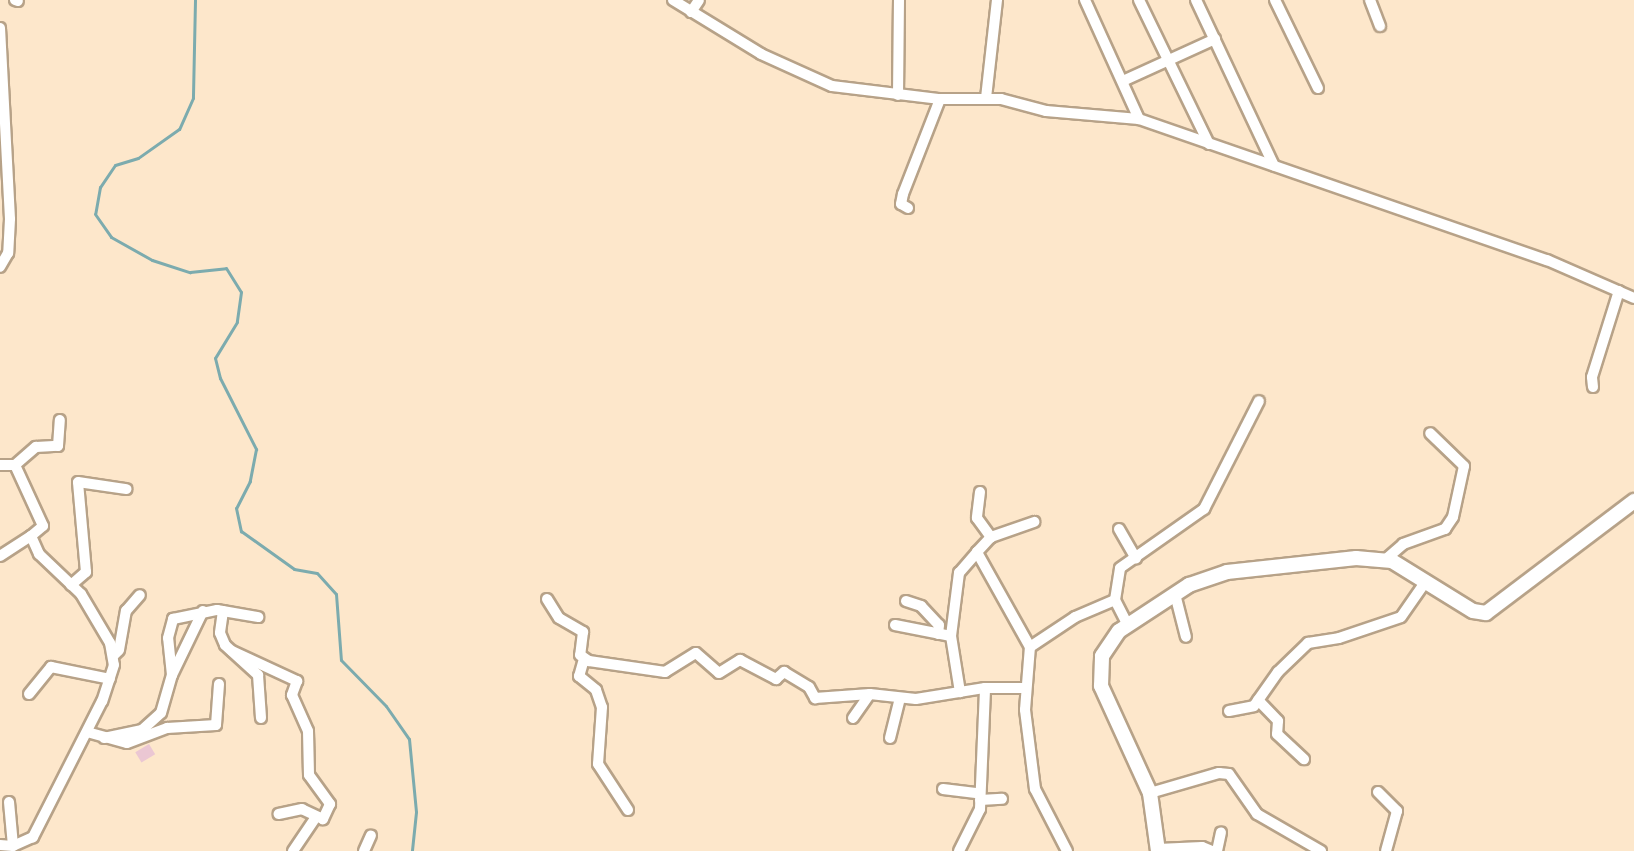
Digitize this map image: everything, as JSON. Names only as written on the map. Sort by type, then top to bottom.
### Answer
[{"type":"street","points":[[673,0],[817,81],[940,99],[986,98],[1046,111],[1139,119],[1547,260],[1634,298]]},
{"type":"street","points":[[691,12],[699,0]]},
{"type":"street","points":[[898,94],[899,0]]},
{"type":"street","points":[[986,98],[997,0]]},
{"type":"street","points":[[1085,0],[1125,80],[1139,119]]},
{"type":"street","points":[[1139,0],[1209,144]]},
{"type":"street","points":[[1196,0],[1274,166]]},
{"type":"street","points":[[1275,0],[1318,88]]},
{"type":"street","points":[[1370,0],[1380,26]]},
{"type":"street","points":[[0,28],[10,219],[8,253],[0,267]]},
{"type":"street","points":[[1125,80],[1168,58],[1215,39]]},
{"type":"street","points":[[908,208],[901,204],[903,194],[940,99]]},
{"type":"street","points":[[0,204],[10,219]]},
{"type":"street","points":[[1593,387],[1592,377],[1619,291]]},
{"type":"street","points":[[1128,626],[1115,600],[1120,568],[1204,509],[1259,400]]},
{"type":"street","points":[[0,465],[15,465],[36,447],[57,446],[60,420]]},
{"type":"street","points":[[1386,560],[1403,544],[1445,529],[1453,517],[1464,466],[1430,433]]},
{"type":"street","points":[[0,556],[43,526],[15,465]]},
{"type":"street","points":[[71,585],[86,572],[78,482],[126,489]]},
{"type":"street","points":[[980,492],[977,518],[992,537]]},
{"type":"street","points":[[1212,851],[1158,850],[1150,794],[1100,677],[1105,650],[1128,626],[1174,594],[1196,582],[1247,567],[1386,560],[1426,581],[1473,611],[1486,613],[1634,501]]},
{"type":"street","points":[[960,692],[951,636],[959,573],[992,537],[1034,522]]},
{"type":"street","points":[[1119,530],[1136,558]]},
{"type":"street","points":[[0,845],[13,846],[33,837],[87,732],[110,679],[113,656],[106,636],[71,585],[39,554],[31,536]]},
{"type":"street","points":[[977,552],[1030,647],[1026,688],[1035,789],[1067,851]]},
{"type":"street","points":[[1229,711],[1250,709],[1303,646],[1401,617],[1426,581]]},
{"type":"street","points":[[1174,594],[1186,637]]},
{"type":"street","points":[[113,656],[119,650],[126,611],[140,595]]},
{"type":"street","points":[[547,599],[559,618],[583,632],[580,655],[584,659],[665,672],[696,653],[716,672],[740,660],[776,679],[784,672],[809,687],[813,698],[870,694],[900,698],[986,688],[1026,688]]},
{"type":"street","points":[[1030,647],[1075,617],[1115,600]]},
{"type":"street","points":[[906,601],[921,606],[939,625],[938,634]]},
{"type":"street","points":[[104,738],[137,732],[151,724],[162,710],[172,675],[203,611]]},
{"type":"street","points":[[172,675],[169,623],[203,611],[222,611],[258,617]]},
{"type":"street","points":[[222,611],[220,633],[232,651],[258,675],[261,718]]},
{"type":"street","points":[[895,625],[951,636]]},
{"type":"street","points":[[232,651],[297,681],[292,695],[308,731],[309,775],[330,804],[326,817],[316,817],[297,809],[279,814]]},
{"type":"street","points":[[584,659],[579,676],[596,690],[602,707],[598,764],[628,810]]},
{"type":"street","points":[[29,694],[51,667],[110,679]]},
{"type":"street","points":[[87,732],[132,743],[167,728],[216,725],[219,684]]},
{"type":"street","points":[[959,851],[977,820],[986,688]]},
{"type":"street","points":[[853,718],[870,694]]},
{"type":"street","points":[[890,738],[900,698]]},
{"type":"street","points":[[1258,700],[1278,721],[1277,734],[1304,759]]},
{"type":"street","points":[[1150,794],[1229,774],[1257,814],[1321,851]]},
{"type":"street","points":[[943,789],[979,797],[1002,799]]},
{"type":"street","points":[[1378,792],[1397,812],[1386,851]]},
{"type":"street","points":[[9,802],[13,846]]},
{"type":"street","points":[[293,851],[316,817]]},
{"type":"street","points":[[1217,851],[1221,832]]},
{"type":"street","points":[[364,851],[371,835]]},
{"type":"building","points":[[149,744],[155,754],[141,763],[135,752]]},
{"type":"waterway","points":[[195,0],[193,98],[179,129],[138,158],[115,165],[100,187],[95,214],[111,237],[152,260],[190,272],[226,268],[241,292],[237,322],[215,358],[220,378],[256,449],[250,481],[236,508],[241,531],[294,569],[317,573],[336,594],[341,660],[386,706],[409,739],[416,812],[412,851]]}]
